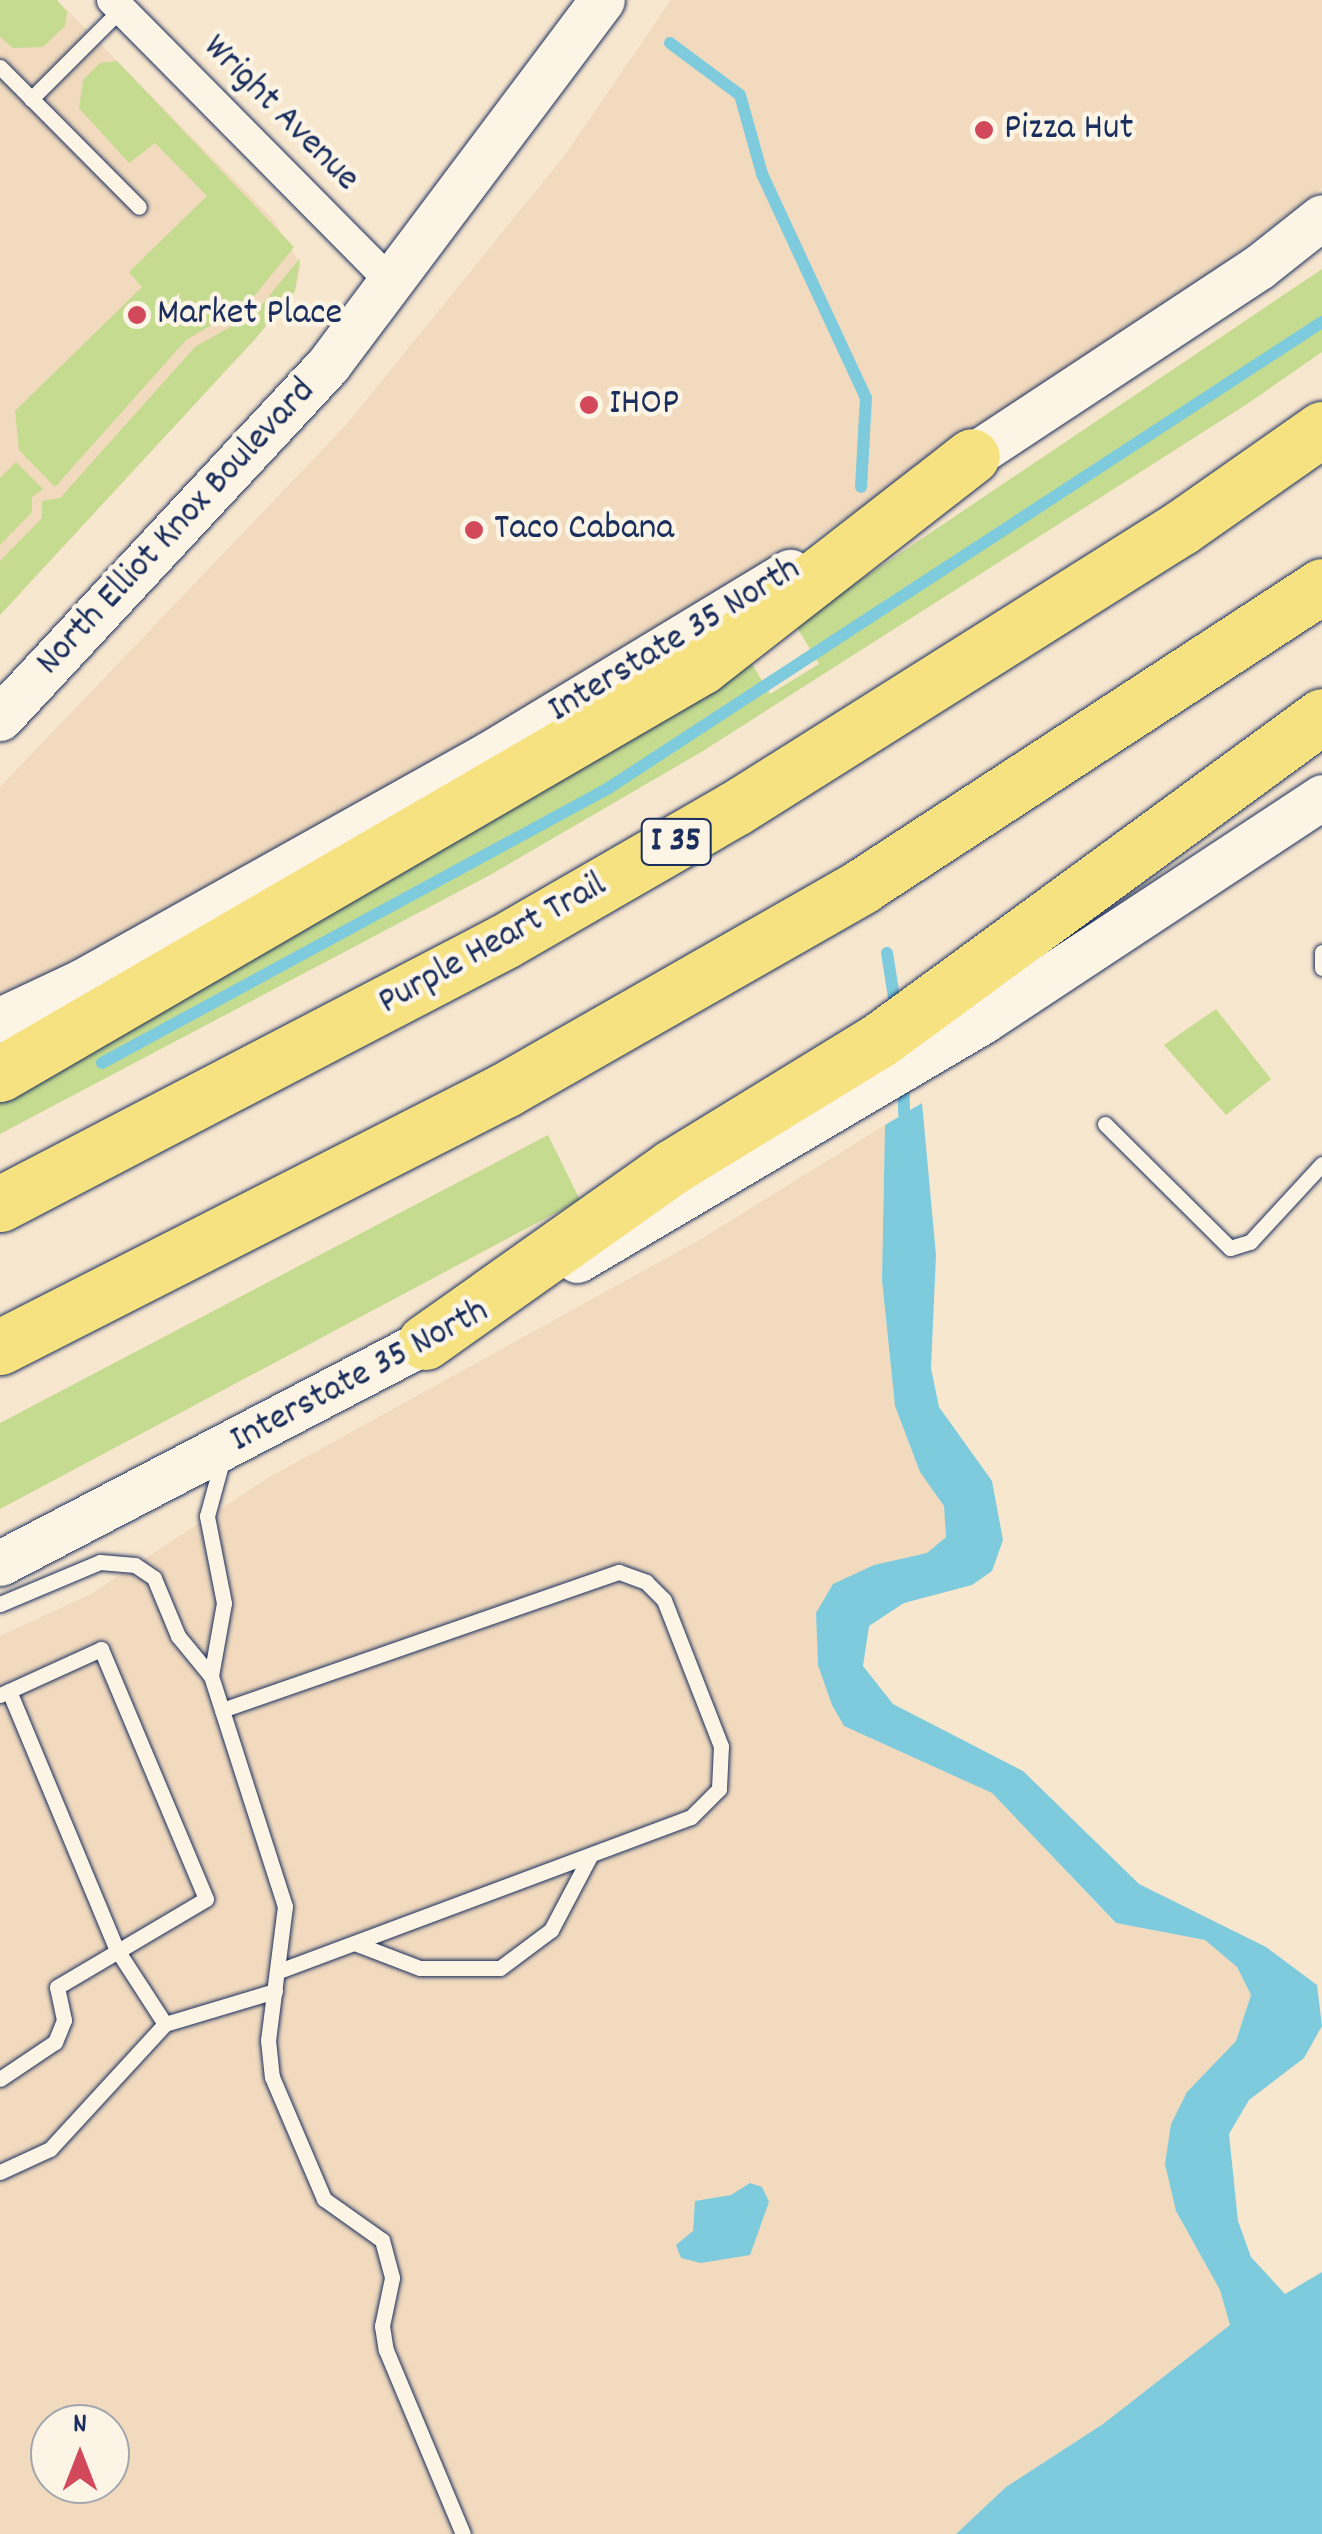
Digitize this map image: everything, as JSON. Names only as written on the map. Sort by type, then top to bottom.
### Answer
[{"type":"highway","name":"Purple Heart Trail","points":[[0,1204],[505,941],[734,808],[1182,527],[1322,429]]},
{"type":"highway","points":[[0,1074],[702,668],[972,456]]},
{"type":"highway","points":[[0,1346],[505,1090],[828,905],[1322,586]]},
{"type":"highway","points":[[425,1342],[686,1180],[1322,716]]},
{"type":"main road","name":"North Elliot Knox Boulevard","points":[[0,718],[241,463],[392,284],[602,0]]},
{"type":"main road","name":"Interstate 35 North","points":[[0,1020],[84,981],[490,754],[972,456],[1259,267],[1322,217]]},
{"type":"main road","points":[[686,1180],[984,1020],[1322,797]]},
{"type":"main road","points":[[0,1000],[84,981]]},
{"type":"main road","name":"Interstate 35 North","points":[[0,1563],[229,1448],[425,1342]]},
{"type":"street","name":"Wright Avenue","points":[[117,4],[392,284]]},
{"type":"lane","points":[[31,99],[117,4]]},
{"type":"lane","points":[[0,68],[139,207]]},
{"type":"lane","points":[[1322,952],[1322,968]]},
{"type":"lane","points":[[1105,1124],[1230,1248],[1250,1242],[1322,1164]]},
{"type":"lane","points":[[211,1676],[224,1603],[207,1516],[211,1486],[229,1448]]},
{"type":"lane","points":[[0,1604],[100,1562],[135,1564],[154,1578],[178,1636],[211,1676],[283,1892],[279,1971],[268,2040],[272,2077],[324,2199],[374,2230],[387,2251],[386,2350],[463,2534]]},
{"type":"lane","points":[[222,1710],[592,1576],[632,1576],[664,1600],[721,1746],[722,1776],[702,1811],[279,1971]]},
{"type":"lane","points":[[0,2079],[54,2042],[64,2020],[57,1988],[118,1950],[206,1899],[101,1649],[4,1693],[118,1950],[164,2024]]},
{"type":"lane","points":[[353,1943],[420,1968],[500,1968],[551,1930],[592,1854]]},
{"type":"lane","points":[[0,2172],[50,2149],[164,2024],[275,1992]]},
{"type":"shaded area","name":"Market Place","points":[[0,0],[57,0],[273,219],[301,266],[295,291],[255,339],[0,615]]},
{"type":"shaded area","points":[[671,0],[1322,0],[1322,188],[1201,280],[751,581],[0,1004],[0,787],[346,425],[565,155]]},
{"type":"shaded area","points":[[885,1125],[882,1280],[895,1406],[920,1472],[944,1506],[946,1537],[927,1553],[874,1565],[816,1613],[818,1665],[844,1726],[992,1793],[1115,1923],[1205,1940],[1237,1967],[1251,1995],[1236,2041],[1187,2092],[1176,2211],[1220,2290],[1230,2325],[1103,2424],[1006,2487],[956,2534],[0,2534],[0,1636],[91,1594],[268,1478],[701,1239]]},
{"type":"green space","points":[[0,0],[57,0],[67,12],[65,26],[43,47],[13,48],[0,37]]},
{"type":"green space","points":[[117,61],[294,247],[248,304],[186,340],[55,487],[19,450],[15,411],[142,287],[129,272],[207,196],[155,143],[129,163],[79,108],[83,80],[100,63]]},
{"type":"green space","points":[[300,258],[295,291],[255,339],[0,615],[0,561],[42,518],[42,501],[60,498],[195,347],[256,312]]},
{"type":"green space","points":[[1322,269],[1322,352],[1247,404],[703,751],[490,875],[0,1134],[0,1094],[746,654],[770,694],[819,664],[795,624]]},
{"type":"green space","points":[[16,462],[43,489],[32,497],[32,512],[0,545],[0,478]]},
{"type":"green space","points":[[1216,1009],[1271,1079],[1226,1115],[1164,1045]]},
{"type":"green space","points":[[548,1135],[580,1200],[0,1509],[0,1423]]},
{"type":"water","points":[[922,1103],[936,1255],[931,1368],[939,1407],[992,1481],[1003,1540],[992,1571],[972,1585],[904,1603],[869,1626],[863,1666],[893,1704],[1023,1771],[1139,1884],[1266,1947],[1317,1985],[1322,2026],[1304,2058],[1249,2100],[1229,2134],[1238,2221],[1251,2257],[1285,2294],[1322,2272],[1322,2534],[956,2534],[1006,2487],[1103,2424],[1230,2325],[1220,2290],[1176,2211],[1165,2164],[1171,2124],[1187,2092],[1236,2041],[1251,1995],[1237,1967],[1205,1940],[1116,1923],[992,1793],[844,1726],[832,1705],[818,1665],[816,1613],[833,1584],[874,1565],[927,1553],[946,1537],[944,1506],[920,1472],[895,1406],[882,1280],[885,1125]]},
{"type":"water","points":[[750,2183],[762,2187],[769,2202],[750,2255],[701,2263],[681,2258],[676,2245],[693,2231],[695,2201],[731,2195]]},
{"type":"waterway","points":[[670,43],[740,95],[762,174],[866,398],[861,487]]},
{"type":"waterway","points":[[102,1063],[607,789],[1322,322]]},
{"type":"waterway","points":[[887,953],[896,1010]]},
{"type":"waterway","points":[[903,1080],[904,1114]]},
{"type":"place","name":"Pizza Hut","points":[[984,130]]},
{"type":"place","name":"Market Place","points":[[137,315]]},
{"type":"place","name":"IHOP","points":[[589,405]]},
{"type":"place","name":"Taco Cabana","points":[[474,530]]}]
